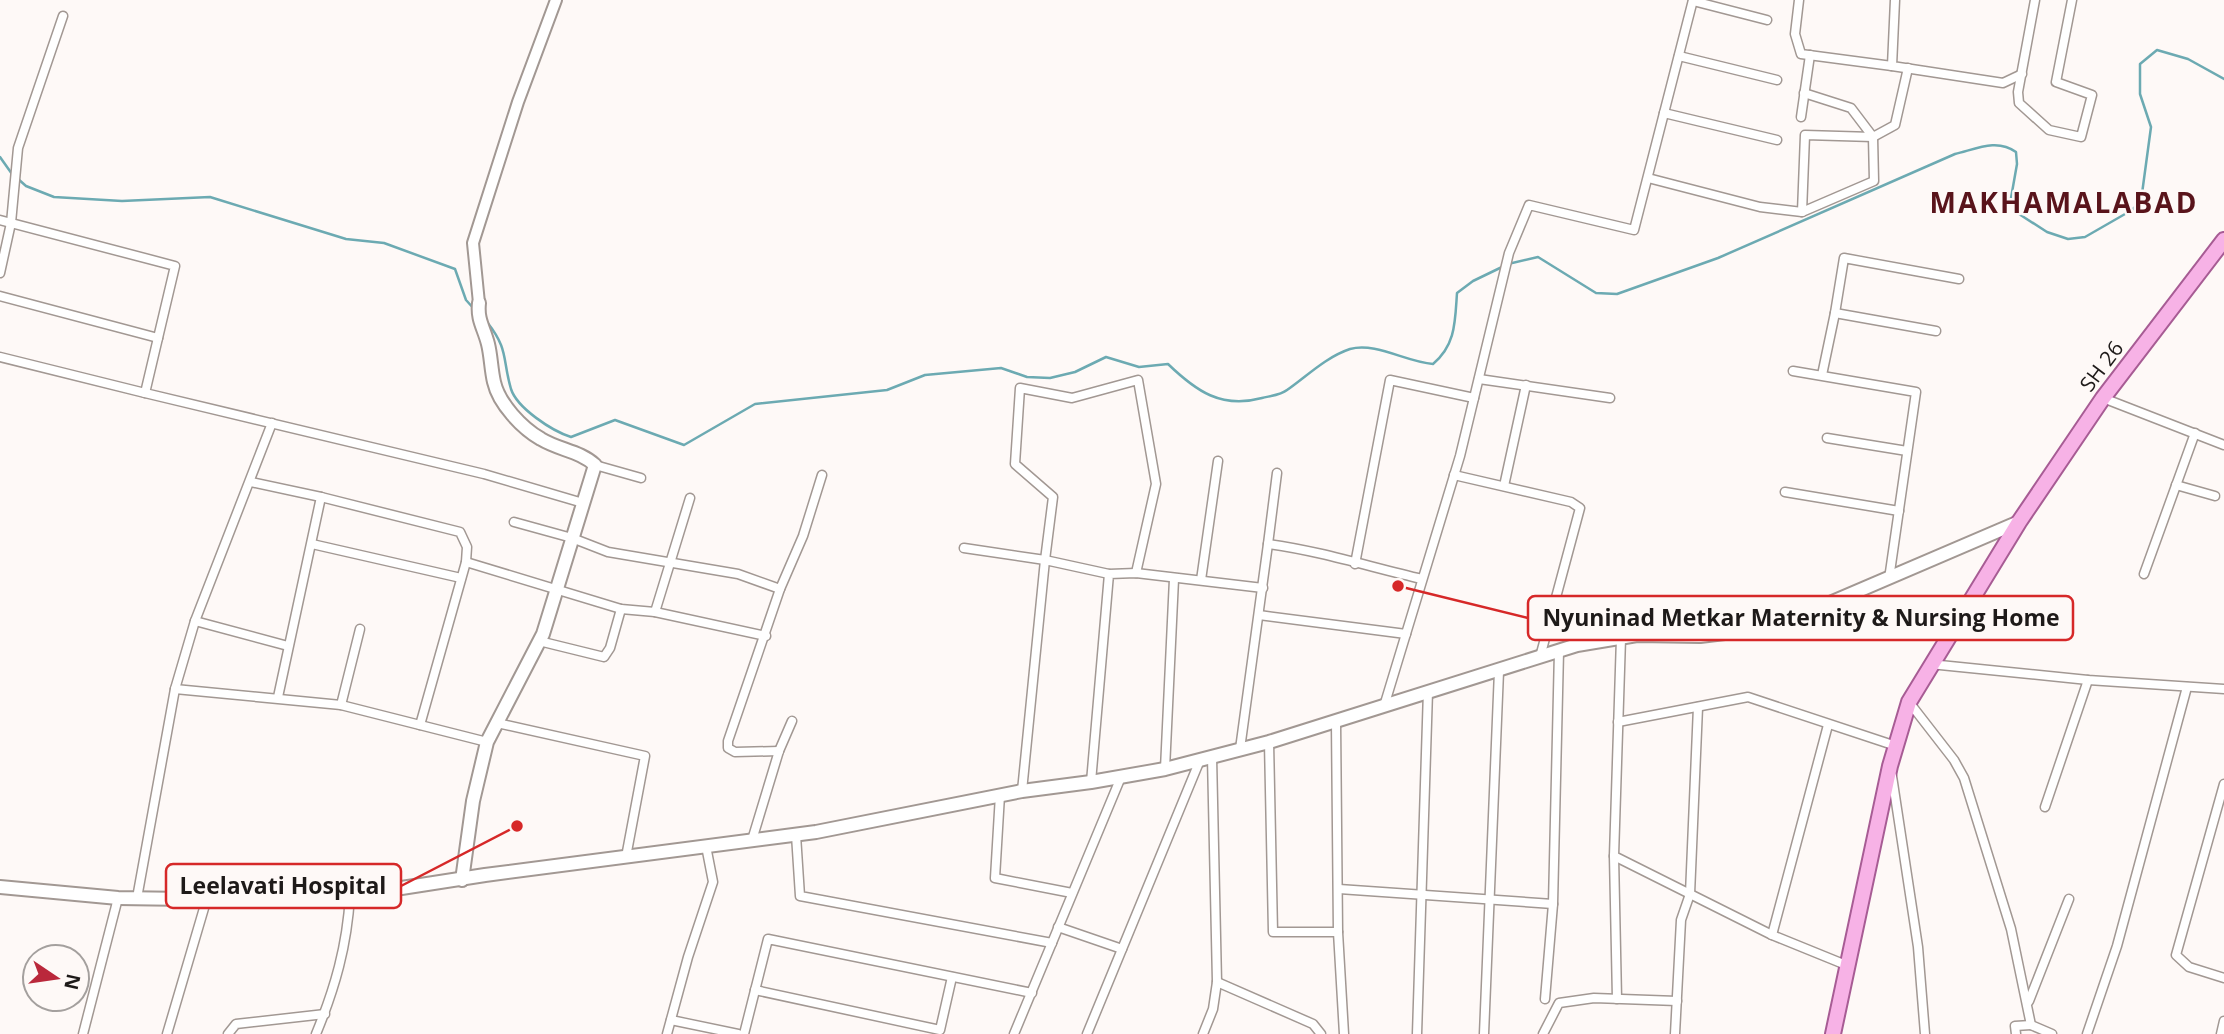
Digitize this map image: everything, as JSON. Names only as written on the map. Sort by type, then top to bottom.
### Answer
[{"type":"main road","name":"SH 26","points":[[1835,1033],[1846,965],[1890,766],[1909,702],[2019,522],[2103,398],[2224,240]]},
{"type":"main road","points":[[463,880],[473,801],[486,742],[540,641],[594,465],[585,457],[540,439],[517,419],[494,383],[490,352],[478,316],[479,303]]},
{"type":"main road","points":[[0,887],[118,898],[318,901],[626,856],[796,835],[1021,791],[1121,777],[1165,769],[1269,742],[1336,722],[1385,703],[1559,651],[1621,638],[1700,636],[1774,627],[2019,522]]},
{"type":"street","points":[[479,303],[472,243],[517,103],[556,0]]},
{"type":"street","points":[[1799,0],[1795,34],[1801,54],[2003,83],[2022,74]]},
{"type":"street","points":[[1892,66],[1895,0]]},
{"type":"street","points":[[2035,0],[2019,103],[2049,130],[2081,137],[2092,95],[2056,82],[2072,0]]},
{"type":"street","points":[[1385,703],[1454,475],[1509,253],[1529,205],[1634,230],[1693,1],[1767,20]]},
{"type":"street","points":[[0,273],[11,223],[17,153],[63,16]]},
{"type":"street","points":[[1801,117],[1810,55]]},
{"type":"street","points":[[1679,56],[1777,80]]},
{"type":"street","points":[[1802,212],[1805,135],[1873,137],[1895,125],[1908,68]]},
{"type":"street","points":[[1648,178],[1760,207],[1802,212],[1874,181],[1873,137],[1851,108],[1804,93]]},
{"type":"street","points":[[1664,113],[1777,140]]},
{"type":"street","points":[[0,220],[175,266],[145,393]]},
{"type":"street","points":[[1822,375],[1844,258],[1959,279]]},
{"type":"street","points":[[0,296],[158,338]]},
{"type":"street","points":[[1835,313],[1936,331]]},
{"type":"street","points":[[0,357],[484,474],[583,502]]},
{"type":"street","points":[[1793,370],[1916,392],[1889,579]]},
{"type":"street","points":[[1479,379],[1610,398]]},
{"type":"street","points":[[1021,791],[1053,497],[1015,464],[1020,388],[1072,398],[1138,380],[1156,484],[1136,573]]},
{"type":"street","points":[[1355,564],[1390,380],[1474,398]]},
{"type":"street","points":[[1504,486],[1526,385]]},
{"type":"street","points":[[2103,398],[2224,445]]},
{"type":"street","points":[[137,898],[175,689],[195,621],[272,423]]},
{"type":"street","points":[[2144,574],[2194,433]]},
{"type":"street","points":[[1826,438],[1907,451]]},
{"type":"street","points":[[1201,580],[1218,461]]},
{"type":"street","points":[[594,465],[641,478]]},
{"type":"street","points":[[1240,750],[1277,473]]},
{"type":"street","points":[[779,751],[736,751],[728,748],[780,589],[803,536],[822,475]]},
{"type":"street","points":[[1454,475],[1571,502],[1580,508],[1540,657]]},
{"type":"street","points":[[251,482],[460,531],[467,547],[466,562],[420,724]]},
{"type":"street","points":[[2176,485],[2215,496]]},
{"type":"street","points":[[1785,492],[1899,511]]},
{"type":"street","points":[[278,697],[321,497]]},
{"type":"street","points":[[655,612],[690,498]]},
{"type":"street","points":[[514,522],[572,538],[608,552],[738,574],[780,589]]},
{"type":"street","points":[[312,544],[461,578]]},
{"type":"street","points":[[1268,544],[1315,550],[1335,559],[1422,579]]},
{"type":"street","points":[[964,548],[1045,560],[1109,574],[1136,573],[1263,588]]},
{"type":"street","points":[[466,562],[557,587],[621,609],[655,612],[766,636]]},
{"type":"street","points":[[1091,782],[1109,574]]},
{"type":"street","points":[[1165,769],[1174,579]]},
{"type":"street","points":[[540,641],[604,657],[610,648],[621,609]]},
{"type":"street","points":[[1259,615],[1406,634]]},
{"type":"street","points":[[195,621],[288,646]]},
{"type":"street","points":[[341,705],[360,629]]},
{"type":"street","points":[[1617,999],[1614,856],[1621,638]]},
{"type":"street","points":[[1545,999],[1553,904],[1559,651]]},
{"type":"street","points":[[1930,664],[2088,680],[2224,689]]},
{"type":"street","points":[[1484,1034],[1499,671]]},
{"type":"street","points":[[2045,807],[2088,680]]},
{"type":"street","points":[[2087,1034],[2117,946],[2187,687]]},
{"type":"street","points":[[175,689],[341,705],[486,742]]},
{"type":"street","points":[[1417,1034],[1427,691]]},
{"type":"street","points":[[1618,722],[1748,697],[1773,703],[1828,725],[1896,746]]},
{"type":"street","points":[[1909,702],[1954,760],[1964,778],[2011,929],[2029,1001],[2032,1025]]},
{"type":"street","points":[[1675,1034],[1681,920],[1690,894],[1698,706]]},
{"type":"street","points":[[752,840],[779,751],[792,721]]},
{"type":"street","points":[[1336,722],[1338,932],[1345,1034]]},
{"type":"street","points":[[497,723],[645,756],[626,856]]},
{"type":"street","points":[[1772,935],[1828,725]]},
{"type":"street","points":[[1269,742],[1273,932],[1338,932]]},
{"type":"street","points":[[1087,1034],[1206,758]]},
{"type":"street","points":[[1203,1034],[1213,1009],[1217,982],[1206,758]]},
{"type":"street","points":[[1890,766],[1918,947],[1925,1034]]},
{"type":"street","points":[[1014,1034],[1121,777]]},
{"type":"street","points":[[2224,784],[2176,948],[2180,961],[2189,967],[2224,978]]},
{"type":"street","points":[[1000,795],[995,878],[1072,893]]},
{"type":"street","points":[[796,835],[800,896],[1052,943]]},
{"type":"street","points":[[667,1034],[688,957],[713,882],[706,846]]},
{"type":"street","points":[[1614,856],[1772,935],[1846,965]]},
{"type":"street","points":[[1339,889],[1553,904]]},
{"type":"street","points":[[316,1034],[334,990],[347,940],[350,896]]},
{"type":"street","points":[[83,1034],[118,898]]},
{"type":"street","points":[[167,1034],[207,898]]},
{"type":"street","points":[[2029,1001],[2069,900]]},
{"type":"street","points":[[1058,927],[1122,949]]},
{"type":"street","points":[[744,1034],[768,939],[1032,993]]},
{"type":"street","points":[[755,990],[940,1030],[951,977]]},
{"type":"street","points":[[1217,982],[1313,1024],[1321,1034]]},
{"type":"street","points":[[1542,1034],[1559,1003],[1617,999],[1677,1001]]},
{"type":"street","points":[[228,1034],[236,1024],[325,1014]]},
{"type":"street","points":[[671,1020],[738,1034]]},
{"type":"street","points":[[2221,1034],[2224,1021]]},
{"type":"street","points":[[2016,1034],[2015,1026],[2032,1025],[2052,1034]]},
{"type":"waterway","points":[[1508,264],[1538,257],[1596,293],[1617,294],[1718,258],[1955,154],[1994,145],[2016,152],[2017,164],[2011,198],[2019,214],[2047,232],[2068,239],[2085,237],[2132,210],[2141,201],[2151,127],[2140,94],[2140,64],[2157,50],[2188,59],[2224,79]]},
{"type":"waterway","points":[[0,157],[12,174]]},
{"type":"waterway","points":[[17,178],[26,186],[54,197],[122,201],[210,197],[346,239],[384,243],[455,269],[466,300],[475,310]]},
{"type":"waterway","points":[[487,322],[502,347],[515,396],[528,411],[554,430],[571,437],[615,420],[684,445],[755,404],[887,390],[925,375],[1001,368],[1027,377],[1050,378],[1075,372],[1106,357],[1139,367],[1168,364],[1199,390],[1222,399],[1247,401],[1282,393],[1325,362],[1350,349],[1370,348],[1433,364],[1441,357],[1450,341],[1455,323],[1457,293],[1473,281],[1502,267]]},
{"type":"place","name":"Nyuninad Metkar Maternity & Nursing Home","points":[[1398,586]]},
{"type":"place","name":"Leelavati Hospital","points":[[517,826]]},
{"type":"district","name":"MAKHAMALABAD","points":[[2064,202]]}]
